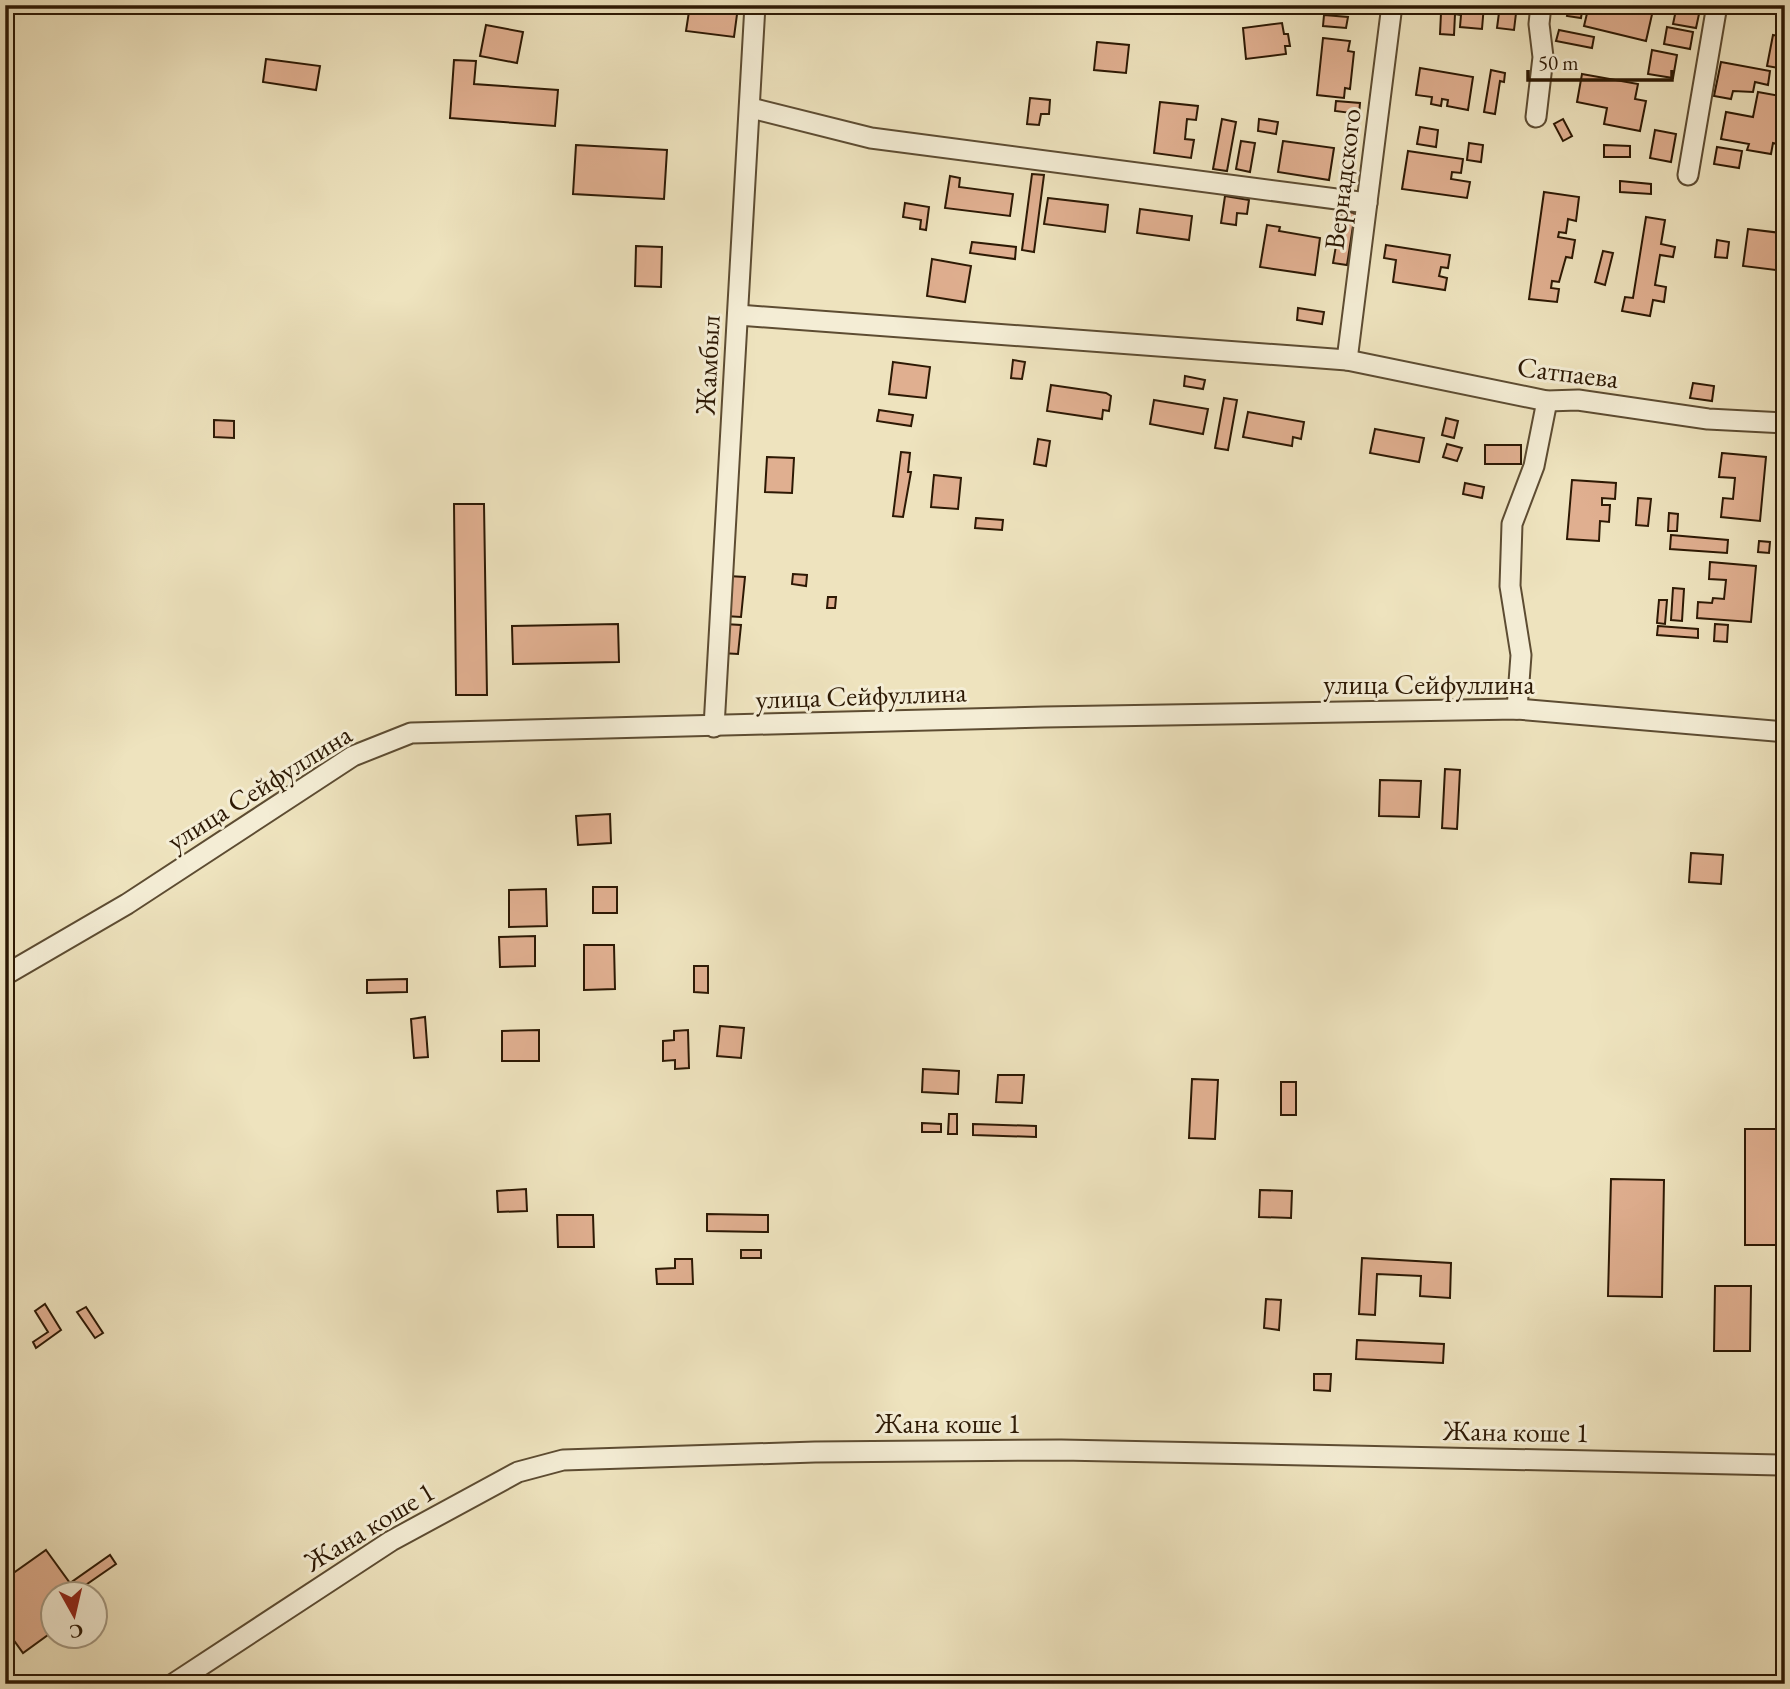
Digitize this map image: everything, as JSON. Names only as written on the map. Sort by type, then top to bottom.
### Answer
[{"type":"street","name":"Жамбыл","points":[[714,727],[755,5]]},
{"type":"street","name":"Вернадского","points":[[1347,360],[1392,5]]},
{"type":"street","points":[[1536,117],[1544,58],[1539,23],[1541,5]]},
{"type":"street","points":[[1688,174],[1717,5]]},
{"type":"street","points":[[751,108],[871,138],[1367,203]]},
{"type":"street","name":"Сатпаева","points":[[738,315],[1347,360],[1547,401],[1578,400],[1709,419],[1785,423]]},
{"type":"street","points":[[1517,709],[1521,655],[1510,586],[1512,524],[1534,466],[1547,401]]},
{"type":"street","name":"улица Сейфуллина","points":[[5,975],[127,904],[353,757],[411,733],[1058,716],[1517,709],[1785,732]]},
{"type":"street","name":"Жана коше 1","points":[[173,1684],[391,1541],[518,1472],[563,1460],[815,1452],[1061,1450],[1785,1465]]},
{"type":"building","points":[[690,5],[738,7],[734,37],[686,31]]},
{"type":"building","points":[[992,5],[1018,5],[1018,11],[992,9]]},
{"type":"building","points":[[1430,5],[1484,5],[1482,29],[1460,27],[1461,15],[1455,14],[1454,35],[1440,34],[1441,13],[1430,12]]},
{"type":"building","points":[[1500,5],[1517,5],[1514,30],[1497,28]]},
{"type":"building","points":[[1569,5],[1583,5],[1581,18],[1567,16]]},
{"type":"building","points":[[1589,5],[1633,5],[1653,10],[1646,41],[1584,26]]},
{"type":"building","points":[[1676,10],[1699,14],[1696,28],[1673,24]]},
{"type":"building","points":[[1324,15],[1348,17],[1346,28],[1323,26]]},
{"type":"building","points":[[1282,23],[1290,46],[1285,46],[1286,54],[1246,59],[1243,28]]},
{"type":"building","points":[[486,25],[523,32],[517,63],[480,56]]},
{"type":"building","points":[[1667,27],[1693,32],[1690,49],[1664,44]]},
{"type":"building","points":[[1559,30],[1594,37],[1592,48],[1556,41]]},
{"type":"building","points":[[1773,35],[1785,37],[1785,69],[1767,66]]},
{"type":"building","points":[[1323,38],[1350,41],[1348,51],[1354,52],[1350,89],[1345,88],[1344,98],[1317,95]]},
{"type":"building","points":[[1097,42],[1129,45],[1126,73],[1094,70]]},
{"type":"building","points":[[1652,50],[1677,55],[1673,78],[1648,74]]},
{"type":"building","points":[[266,59],[320,66],[316,90],[263,82]]},
{"type":"building","points":[[454,60],[476,61],[474,84],[558,90],[555,126],[450,118]]},
{"type":"building","points":[[1721,62],[1770,71],[1768,85],[1755,82],[1753,92],[1733,91],[1731,99],[1714,96]]},
{"type":"building","points":[[1420,68],[1473,77],[1468,110],[1447,106],[1448,100],[1442,99],[1441,106],[1431,104],[1432,97],[1416,95]]},
{"type":"building","points":[[1491,70],[1505,73],[1504,82],[1500,81],[1495,114],[1484,112]]},
{"type":"building","points":[[1582,74],[1638,84],[1635,99],[1646,101],[1640,131],[1604,124],[1607,108],[1577,102]]},
{"type":"building","points":[[1758,92],[1785,97],[1785,146],[1773,143],[1771,154],[1747,150],[1749,144],[1721,139],[1726,112],[1753,117]]},
{"type":"building","points":[[1030,98],[1050,100],[1049,114],[1041,114],[1039,125],[1027,124]]},
{"type":"building","points":[[1336,101],[1360,103],[1359,114],[1335,111]]},
{"type":"building","points":[[1160,102],[1198,106],[1196,120],[1187,119],[1185,139],[1194,140],[1191,158],[1154,153]]},
{"type":"building","points":[[1222,119],[1236,122],[1227,171],[1213,169]]},
{"type":"building","points":[[1259,119],[1278,122],[1276,134],[1258,131]]},
{"type":"building","points":[[1563,119],[1572,136],[1563,141],[1554,124]]},
{"type":"building","points":[[1420,127],[1438,130],[1436,147],[1417,144]]},
{"type":"building","points":[[1655,130],[1676,134],[1671,162],[1650,158]]},
{"type":"building","points":[[1241,141],[1255,143],[1250,172],[1236,169]]},
{"type":"building","points":[[1283,141],[1334,148],[1329,180],[1278,172]]},
{"type":"building","points":[[1469,143],[1483,145],[1481,162],[1467,160]]},
{"type":"building","points":[[576,145],[667,150],[664,199],[573,194]]},
{"type":"building","points":[[1604,145],[1630,146],[1630,157],[1604,157]]},
{"type":"building","points":[[1717,147],[1742,151],[1739,168],[1714,164]]},
{"type":"building","points":[[1408,151],[1463,159],[1461,173],[1452,172],[1451,179],[1470,182],[1467,198],[1402,189]]},
{"type":"building","points":[[1032,174],[1044,175],[1034,252],[1022,250]]},
{"type":"building","points":[[950,176],[960,178],[959,187],[1013,194],[1010,216],[945,208]]},
{"type":"building","points":[[1620,181],[1651,184],[1651,194],[1620,192]]},
{"type":"building","points":[[1544,192],[1579,197],[1576,221],[1568,219],[1566,233],[1559,232],[1558,237],[1575,240],[1572,258],[1566,257],[1559,282],[1552,281],[1551,288],[1559,289],[1557,302],[1529,299]]},
{"type":"building","points":[[1225,196],[1249,200],[1247,214],[1237,213],[1236,225],[1221,223]]},
{"type":"building","points":[[1048,198],[1108,205],[1105,232],[1044,224]]},
{"type":"building","points":[[905,203],[929,207],[926,230],[920,229],[921,220],[903,217]]},
{"type":"building","points":[[1140,209],[1192,216],[1189,240],[1137,233]]},
{"type":"building","points":[[1342,211],[1355,213],[1347,265],[1333,263]]},
{"type":"building","points":[[1646,217],[1665,220],[1661,244],[1675,247],[1673,257],[1660,255],[1655,285],[1666,287],[1664,302],[1653,300],[1650,316],[1622,311],[1625,297],[1633,298]]},
{"type":"building","points":[[1267,225],[1280,227],[1279,231],[1320,238],[1315,275],[1260,267]]},
{"type":"building","points":[[1748,229],[1781,233],[1779,251],[1785,251],[1785,271],[1743,266]]},
{"type":"building","points":[[1717,240],[1729,242],[1727,258],[1715,257]]},
{"type":"building","points":[[972,242],[1016,247],[1015,259],[970,253]]},
{"type":"building","points":[[1386,245],[1450,255],[1448,268],[1441,267],[1439,276],[1447,278],[1445,290],[1393,282],[1396,260],[1384,258]]},
{"type":"building","points":[[636,246],[662,247],[661,287],[635,286]]},
{"type":"building","points":[[1603,251],[1613,253],[1605,285],[1595,282]]},
{"type":"building","points":[[932,259],[971,266],[965,302],[927,296]]},
{"type":"building","points":[[1298,308],[1324,312],[1322,324],[1297,320]]},
{"type":"building","points":[[1013,360],[1025,362],[1022,379],[1011,378]]},
{"type":"building","points":[[893,362],[930,367],[926,398],[889,394]]},
{"type":"building","points":[[1185,376],[1205,380],[1203,389],[1184,386]]},
{"type":"building","points":[[1693,383],[1714,386],[1712,401],[1690,398]]},
{"type":"building","points":[[1051,385],[1106,393],[1111,396],[1109,411],[1103,410],[1102,419],[1047,411]]},
{"type":"building","points":[[1224,398],[1237,400],[1228,450],[1215,448]]},
{"type":"building","points":[[1154,400],[1208,409],[1203,434],[1150,424]]},
{"type":"building","points":[[879,410],[913,415],[911,426],[877,421]]},
{"type":"building","points":[[1248,412],[1304,422],[1301,439],[1293,437],[1292,446],[1243,437]]},
{"type":"building","points":[[1446,418],[1458,421],[1454,438],[1442,435]]},
{"type":"building","points":[[214,420],[234,421],[234,438],[214,437]]},
{"type":"building","points":[[1375,429],[1424,438],[1419,462],[1370,453]]},
{"type":"building","points":[[1038,439],[1050,441],[1046,466],[1034,464]]},
{"type":"building","points":[[1447,444],[1462,448],[1457,461],[1443,457]]},
{"type":"building","points":[[1485,445],[1521,445],[1521,464],[1485,464]]},
{"type":"building","points":[[901,452],[910,453],[908,472],[911,472],[903,517],[893,516]]},
{"type":"building","points":[[1722,453],[1766,457],[1760,521],[1721,517],[1723,498],[1733,499],[1735,478],[1719,477]]},
{"type":"building","points":[[767,457],[794,458],[792,493],[765,492]]},
{"type":"building","points":[[934,475],[961,478],[958,509],[931,507]]},
{"type":"building","points":[[1572,480],[1616,483],[1615,499],[1602,498],[1602,505],[1610,505],[1609,522],[1600,521],[1599,541],[1567,539]]},
{"type":"building","points":[[1465,483],[1484,487],[1482,498],[1463,494]]},
{"type":"building","points":[[1638,498],[1651,499],[1648,526],[1636,525]]},
{"type":"building","points":[[454,504],[484,504],[487,695],[456,695]]},
{"type":"building","points":[[1669,513],[1678,514],[1677,531],[1668,531]]},
{"type":"building","points":[[976,518],[1003,520],[1002,530],[975,528]]},
{"type":"building","points":[[1671,535],[1728,540],[1727,553],[1670,549]]},
{"type":"building","points":[[1759,541],[1770,542],[1769,553],[1758,552]]},
{"type":"building","points":[[1710,562],[1756,566],[1751,622],[1697,618],[1698,602],[1712,603],[1713,598],[1724,599],[1726,580],[1709,579]]},
{"type":"building","points":[[793,574],[807,575],[806,586],[792,584]]},
{"type":"building","points":[[728,576],[745,577],[741,617],[725,616]]},
{"type":"building","points":[[1673,588],[1684,589],[1682,621],[1671,620]]},
{"type":"building","points":[[828,597],[836,597],[835,608],[827,608]]},
{"type":"building","points":[[1659,600],[1667,600],[1665,624],[1657,623]]},
{"type":"building","points":[[1781,603],[1785,603],[1785,633],[1779,633]]},
{"type":"building","points":[[618,624],[619,662],[513,664],[512,626]]},
{"type":"building","points":[[724,624],[741,625],[738,654],[721,653]]},
{"type":"building","points":[[1715,624],[1728,625],[1727,642],[1714,641]]},
{"type":"building","points":[[1658,626],[1698,629],[1698,638],[1657,635]]},
{"type":"building","points":[[1445,769],[1460,770],[1457,829],[1442,828]]},
{"type":"building","points":[[1380,780],[1421,781],[1419,817],[1379,816]]},
{"type":"building","points":[[610,814],[611,843],[578,845],[576,816]]},
{"type":"building","points":[[1691,853],[1723,855],[1721,884],[1689,882]]},
{"type":"building","points":[[593,887],[617,887],[617,913],[593,913]]},
{"type":"building","points":[[546,889],[547,926],[509,927],[509,890]]},
{"type":"building","points":[[535,936],[535,966],[500,967],[499,937]]},
{"type":"building","points":[[584,945],[614,945],[615,989],[584,990]]},
{"type":"building","points":[[694,966],[708,966],[708,993],[694,992]]},
{"type":"building","points":[[407,979],[407,992],[367,993],[367,980]]},
{"type":"building","points":[[425,1017],[428,1057],[414,1058],[411,1019]]},
{"type":"building","points":[[720,1026],[744,1028],[741,1058],[717,1056]]},
{"type":"building","points":[[539,1030],[539,1061],[502,1061],[502,1031]]},
{"type":"building","points":[[688,1030],[689,1068],[675,1069],[675,1060],[663,1061],[663,1041],[674,1040],[674,1031]]},
{"type":"building","points":[[923,1069],[959,1071],[958,1094],[922,1092]]},
{"type":"building","points":[[998,1075],[1024,1075],[1022,1103],[996,1102]]},
{"type":"building","points":[[1192,1079],[1218,1080],[1215,1139],[1189,1138]]},
{"type":"building","points":[[1281,1082],[1296,1082],[1296,1115],[1281,1115]]},
{"type":"building","points":[[949,1114],[957,1114],[957,1134],[948,1134]]},
{"type":"building","points":[[922,1123],[941,1124],[941,1132],[922,1132]]},
{"type":"building","points":[[973,1124],[1036,1126],[1036,1137],[973,1135]]},
{"type":"building","points":[[1745,1129],[1778,1129],[1778,1245],[1745,1245]]},
{"type":"building","points":[[1611,1179],[1664,1180],[1662,1297],[1608,1296]]},
{"type":"building","points":[[526,1189],[527,1211],[498,1212],[497,1191]]},
{"type":"building","points":[[1260,1190],[1292,1191],[1291,1218],[1259,1217]]},
{"type":"building","points":[[707,1214],[768,1215],[768,1232],[707,1231]]},
{"type":"building","points":[[557,1215],[593,1215],[594,1247],[558,1247]]},
{"type":"building","points":[[741,1250],[761,1250],[761,1258],[741,1258]]},
{"type":"building","points":[[1362,1258],[1451,1263],[1450,1298],[1420,1296],[1421,1276],[1377,1274],[1375,1315],[1359,1314]]},
{"type":"building","points":[[675,1259],[692,1259],[693,1284],[657,1284],[656,1269],[675,1268]]},
{"type":"building","points":[[1715,1286],[1751,1286],[1750,1351],[1714,1351]]},
{"type":"building","points":[[1266,1299],[1281,1300],[1279,1330],[1264,1328]]},
{"type":"building","points":[[45,1304],[61,1330],[36,1348],[33,1342],[48,1332],[35,1311]]},
{"type":"building","points":[[86,1307],[103,1333],[95,1338],[77,1312]]},
{"type":"building","points":[[1357,1340],[1444,1344],[1443,1363],[1356,1359]]},
{"type":"building","points":[[1314,1374],[1331,1374],[1330,1391],[1314,1390]]},
{"type":"building","points":[[46,1550],[68,1580],[38,1580],[38,1642],[23,1653],[5,1628],[5,1579]]},
{"type":"building","points":[[110,1555],[116,1564],[93,1580],[74,1580]]}]
